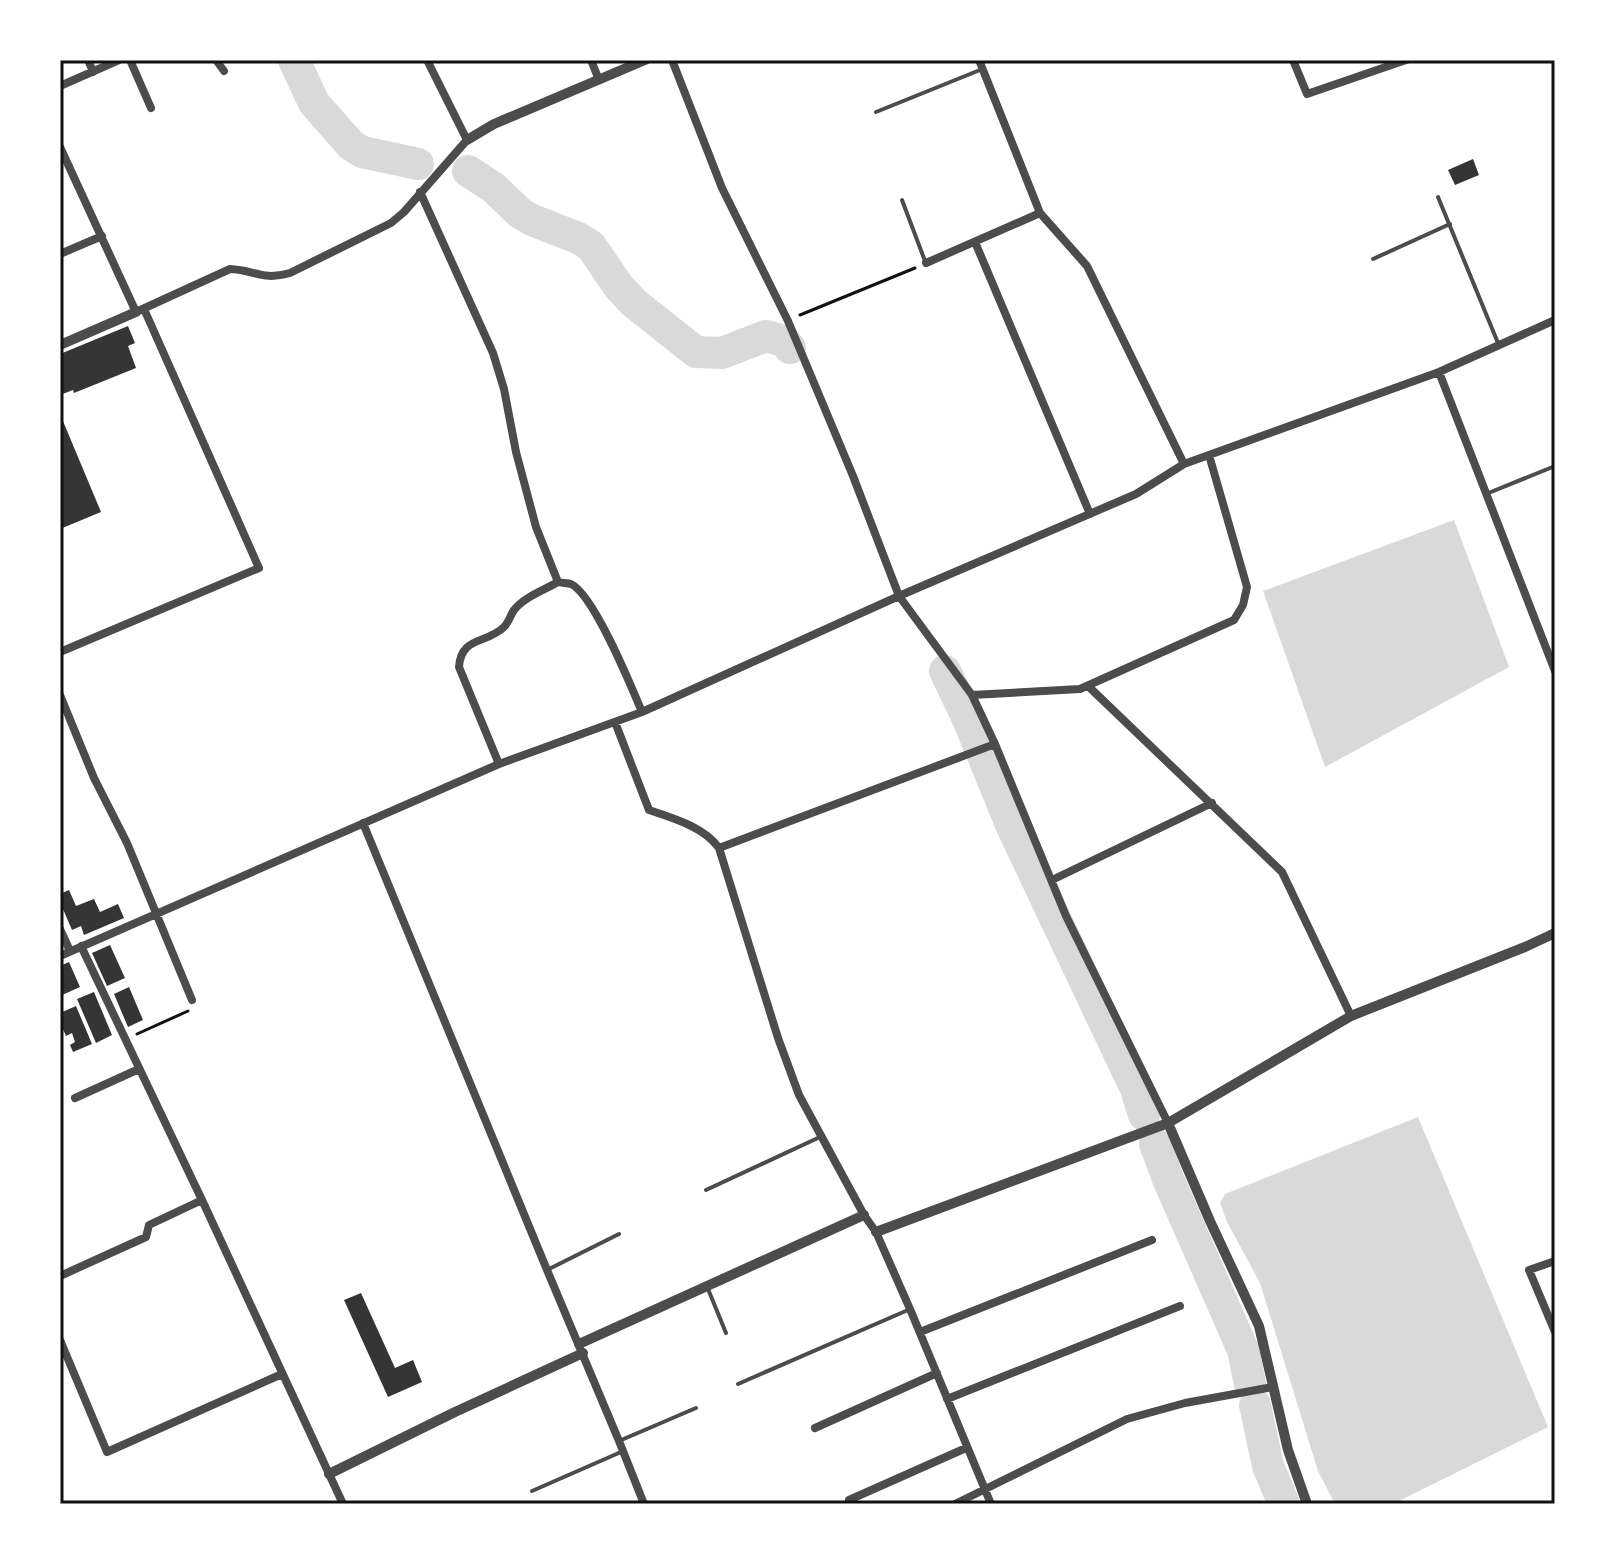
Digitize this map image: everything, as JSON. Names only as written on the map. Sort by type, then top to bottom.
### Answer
[{"type":"street","points":[[88,60],[93,72]]},
{"type":"street","points":[[60,86],[119,60]]},
{"type":"street","points":[[130,60],[151,108]]},
{"type":"street","points":[[216,60],[224,71]]},
{"type":"street","points":[[427,60],[467,140]]},
{"type":"street","points":[[591,60],[599,80]]},
{"type":"street","points":[[60,345],[230,269],[275,277],[290,273],[391,223],[467,140],[494,124],[645,60]]},
{"type":"street","points":[[672,60],[722,188],[788,321],[899,596],[972,695],[991,746],[1066,916],[1168,1123],[1259,1326],[1288,1450],[1307,1504]]},
{"type":"street","points":[[1293,60],[1307,94],[1406,60]]},
{"type":"street","points":[[981,64],[1040,213],[1087,266],[1184,464]]},
{"type":"street","points":[[60,147],[140,310],[259,568],[60,652]]},
{"type":"street","points":[[420,192],[493,353],[536,527],[558,582]]},
{"type":"street","points":[[926,263],[1040,213]]},
{"type":"street","points":[[60,254],[102,236]]},
{"type":"street","points":[[975,242],[1090,514]]},
{"type":"street","points":[[60,956],[499,764],[642,712],[1136,494],[1184,464],[1439,372],[1555,320]]},
{"type":"street","points":[[1439,372],[1555,671]]},
{"type":"street","points":[[972,695],[1080,689],[1234,620],[1243,605],[1247,587],[1209,455]]},
{"type":"street","points":[[499,764],[459,667],[460,655],[467,646],[501,630],[524,600],[558,582],[579,590],[601,622],[642,712]]},
{"type":"street","points":[[1088,686],[1282,872],[1351,1016]]},
{"type":"street","points":[[60,695],[94,778],[127,843],[192,1000]]},
{"type":"street","points":[[615,722],[649,810],[699,830],[719,848],[778,1038],[799,1095],[876,1232],[991,1504]]},
{"type":"street","points":[[719,848],[991,746]]},
{"type":"street","points":[[1052,880],[1212,803]]},
{"type":"street","points":[[363,823],[644,1504]]},
{"type":"street","points":[[60,929],[70,951]]},
{"type":"street","points":[[876,1232],[1168,1123],[1351,1016],[1555,933]]},
{"type":"street","points":[[81,946],[343,1504]]},
{"type":"street","points":[[75,1098],[139,1069]]},
{"type":"street","points":[[60,1276],[146,1237],[149,1225],[202,1200]]},
{"type":"street","points":[[329,1474],[707,1287],[864,1215]]},
{"type":"street","points":[[920,1332],[1152,1240]]},
{"type":"street","points":[[1555,1261],[1529,1270],[1555,1332]]},
{"type":"street","points":[[947,1399],[1180,1306]]},
{"type":"street","points":[[60,1340],[107,1452],[282,1374]]},
{"type":"street","points":[[815,1428],[937,1373]]},
{"type":"street","points":[[955,1504],[1127,1419],[1185,1403],[1273,1387]]},
{"type":"street","points":[[849,1500],[966,1448]]},
{"type":"lane","points":[[876,112],[981,64]]},
{"type":"lane","points":[[1438,197],[1499,345]]},
{"type":"lane","points":[[902,200],[926,263]]},
{"type":"lane","points":[[1373,259],[1450,224]]},
{"type":"lane","points":[[1486,494],[1555,466]]},
{"type":"lane","points":[[706,1190],[822,1136]]},
{"type":"lane","points":[[547,1270],[619,1234]]},
{"type":"lane","points":[[707,1287],[726,1333]]},
{"type":"lane","points":[[738,1384],[910,1309]]},
{"type":"lane","points":[[619,1441],[696,1408]]},
{"type":"lane","points":[[532,1491],[623,1451]]},
{"type":"path","points":[[788,321],[926,263]]},
{"type":"path","points":[[124,1039],[188,1013],[192,1000]]},
{"type":"shaded area","points":[[1454,520],[1509,667],[1325,767],[1263,591]]},
{"type":"shaded area","points":[[1418,1117],[1548,1427],[1393,1504],[1335,1504],[1318,1471],[1260,1283],[1220,1203],[1225,1194]]},
{"type":"building","points":[[1473,159],[1479,175],[1455,185],[1448,170]]},
{"type":"building","points":[[128,326],[135,343],[128,346],[136,368],[74,393],[73,390],[60,395],[60,354]]},
{"type":"building","points":[[60,414],[101,512],[60,529]]},
{"type":"building","points":[[69,890],[76,906],[94,899],[100,912],[118,904],[124,918],[84,935],[81,926],[72,930],[60,902],[60,894]]},
{"type":"building","points":[[110,945],[125,978],[107,986],[92,953]]},
{"type":"building","points":[[69,962],[80,987],[60,996],[60,966]]},
{"type":"building","points":[[129,987],[143,1020],[128,1027],[114,994]]},
{"type":"building","points":[[94,992],[112,1035],[96,1043],[77,999]]},
{"type":"building","points":[[76,1006],[92,1044],[73,1052],[70,1045],[75,1042],[72,1033],[66,1036],[60,1013]]},
{"type":"building","points":[[361,1293],[395,1368],[413,1360],[422,1382],[388,1397],[344,1300]]},
{"type":"waterway","points":[[294,60],[314,103],[351,145],[362,152],[418,164]]},
{"type":"waterway","points":[[468,171],[494,188],[520,213],[591,246],[634,303],[696,352],[722,353],[766,336],[784,341],[790,348]]},
{"type":"waterway","points":[[945,671],[1012,827],[1136,1089],[1144,1115]]},
{"type":"waterway","points":[[1155,1144],[1243,1350],[1250,1384]]},
{"type":"waterway","points":[[1255,1405],[1268,1466],[1284,1504]]}]
